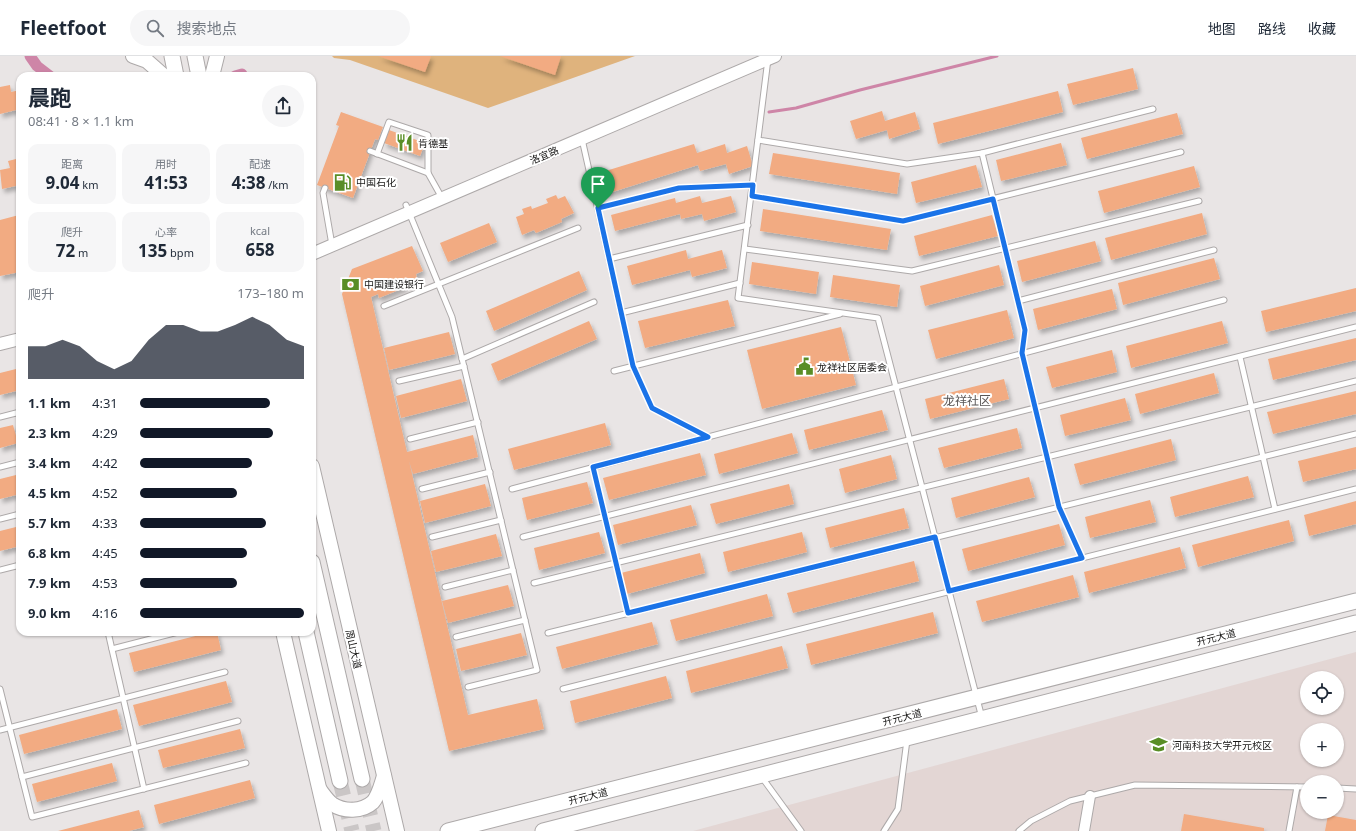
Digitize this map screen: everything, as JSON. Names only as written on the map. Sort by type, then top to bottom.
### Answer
[{"type":"main road","points":[[133,56],[147,61],[159,72]]},
{"type":"main road","points":[[172,56],[175,72]]},
{"type":"main road","points":[[195,56],[198,72]]},
{"type":"main road","points":[[213,72],[217,56]]},
{"type":"main road","name":"周山大道","points":[[316,483],[397,831]]},
{"type":"main road","points":[[316,579],[362,779]]},
{"type":"main road","name":"开元大道","points":[[448,831],[1356,601]]},
{"type":"main road","name":"开元大道","points":[[543,831],[1356,623]]},
{"type":"main road","points":[[284,636],[329,831]]},
{"type":"main road","points":[[307,636],[340,781]]},
{"type":"main road","points":[[319,790],[332,804],[343,809],[358,810],[372,802],[380,791],[384,776]]},
{"type":"street","name":"洛宜路","points":[[316,244],[331,241],[408,209],[755,56]]},
{"type":"street","name":"洛宜路","points":[[440,195],[582,138],[772,57]]},
{"type":"street","name":"洛宜路","points":[[316,251],[331,241]]},
{"type":"street","points":[[0,336],[16,332]]},
{"type":"street","points":[[0,344],[16,340]]},
{"type":"street","points":[[1084,831],[1090,796]]},
{"type":"lane","points":[[772,57],[758,140],[738,298],[878,318],[982,719]]},
{"type":"lane","points":[[758,140],[907,164],[982,153],[1153,109]]},
{"type":"lane","points":[[377,154],[389,122],[428,135],[428,173],[440,195]]},
{"type":"lane","points":[[582,138],[633,366],[652,408],[708,437]]},
{"type":"lane","points":[[370,152],[428,173]]},
{"type":"lane","points":[[752,196],[903,221],[1181,152]]},
{"type":"lane","points":[[982,153],[1025,330],[1022,353],[1059,507],[1082,558]]},
{"type":"lane","points":[[598,208],[679,188],[753,185]]},
{"type":"lane","points":[[325,188],[323,194],[331,241]]},
{"type":"lane","points":[[744,250],[912,271],[1199,200]]},
{"type":"lane","points":[[408,209],[452,317],[537,670],[468,687]]},
{"type":"lane","points":[[609,259],[748,225]]},
{"type":"lane","points":[[384,306],[578,228]]},
{"type":"lane","points":[[1018,301],[1214,250]]},
{"type":"lane","points":[[621,313],[740,282]]},
{"type":"lane","points":[[512,489],[1224,300]]},
{"type":"lane","points":[[462,359],[594,302]]},
{"type":"lane","points":[[614,371],[843,313]]},
{"type":"lane","points":[[523,537],[1356,328]]},
{"type":"lane","points":[[1240,357],[1276,509]]},
{"type":"lane","points":[[399,381],[464,366]]},
{"type":"lane","points":[[534,583],[1356,381]]},
{"type":"lane","points":[[0,416],[16,413]]},
{"type":"lane","points":[[410,439],[478,422]]},
{"type":"lane","points":[[548,633],[1356,434]]},
{"type":"lane","points":[[0,467],[16,463]]},
{"type":"lane","points":[[593,467],[628,613]]},
{"type":"lane","points":[[422,489],[490,472]]},
{"type":"lane","points":[[563,689],[1356,489]]},
{"type":"lane","points":[[0,519],[16,515]]},
{"type":"lane","points":[[432,537],[501,520]]},
{"type":"lane","points":[[0,570],[16,566]]},
{"type":"lane","points":[[445,587],[513,570]]},
{"type":"lane","points":[[456,637],[525,620]]},
{"type":"lane","points":[[109,636],[144,789]]},
{"type":"lane","points":[[112,650],[163,636]]},
{"type":"lane","points":[[0,730],[225,672]]},
{"type":"lane","points":[[0,690],[32,818],[246,763]]},
{"type":"lane","points":[[22,777],[238,721]]},
{"type":"lane","points":[[884,831],[898,809],[907,738]]},
{"type":"lane","points":[[761,776],[801,831]]},
{"type":"lane","points":[[1019,831],[1031,821],[1070,801],[1135,785],[1297,787],[1289,831]]},
{"type":"lane","points":[[1344,788],[1356,789]]},
{"type":"shaded area","points":[[332,56],[635,56],[488,108],[350,60],[334,58]]},
{"type":"shaded area","name":"河南科技大学开元校区","points":[[1356,652],[1356,831],[693,831]]},
{"type":"building","points":[[378,56],[431,56],[425,72]]},
{"type":"building","points":[[500,56],[561,56],[555,75]]},
{"type":"building","points":[[1133,68],[1138,89],[1073,105],[1067,84]]},
{"type":"building","points":[[10,85],[11,92],[16,91],[16,110],[0,114],[0,87]]},
{"type":"building","points":[[1058,91],[1063,112],[938,144],[933,123]]},
{"type":"building","points":[[882,111],[885,121],[915,112],[920,129],[889,139],[887,130],[856,139],[850,121]]},
{"type":"building","points":[[341,112],[383,127],[378,140],[375,139],[353,198],[317,185],[339,126],[336,125]]},
{"type":"building","points":[[1177,113],[1183,134],[1087,159],[1081,138]]},
{"type":"building","name":"肯德基","points":[[389,130],[425,143],[420,156],[384,143]]},
{"type":"building","points":[[1061,143],[1067,165],[1001,181],[996,160]]},
{"type":"building","points":[[694,144],[697,153],[725,144],[727,153],[747,146],[753,166],[729,174],[726,164],[700,171],[698,165],[606,194],[599,173]]},
{"type":"building","points":[[773,153],[900,173],[897,194],[769,174]]},
{"type":"building","points":[[16,159],[16,186],[2,189],[0,170],[10,168],[8,161]]},
{"type":"building","points":[[976,165],[982,187],[916,203],[911,182]]},
{"type":"building","points":[[1194,166],[1200,187],[1104,213],[1098,191]]},
{"type":"building","points":[[556,195],[558,199],[565,196],[574,213],[561,219],[562,222],[536,233],[534,230],[522,235],[516,217],[524,214],[522,209],[531,206],[532,209],[548,203],[546,199]]},
{"type":"building","points":[[700,196],[702,203],[731,196],[736,212],[704,221],[702,214],[681,219],[680,214],[615,231],[611,215],[675,198],[676,203]]},
{"type":"building","points":[[763,209],[891,229],[887,250],[760,231]]},
{"type":"building","points":[[1202,213],[1207,234],[1111,260],[1105,238]]},
{"type":"building","points":[[992,215],[998,236],[919,256],[914,236]]},
{"type":"building","points":[[16,216],[16,273],[0,276],[0,220]]},
{"type":"building","points":[[489,223],[497,242],[448,262],[440,243]]},
{"type":"building","points":[[1095,241],[1101,261],[1022,282],[1017,261]]},
{"type":"building","points":[[412,246],[423,271],[416,274],[417,278],[404,283],[406,287],[379,298],[378,294],[371,297],[407,452],[473,435],[478,457],[413,474],[409,461],[468,715],[537,699],[544,729],[449,751],[342,294],[352,269]]},
{"type":"building","points":[[686,250],[688,259],[722,250],[727,268],[692,277],[690,270],[632,285],[627,266]]},
{"type":"building","points":[[1214,258],[1220,279],[1123,305],[1118,283]]},
{"type":"building","points":[[752,262],[819,272],[816,294],[749,284]]},
{"type":"building","points":[[999,265],[1004,285],[925,306],[920,286]]},
{"type":"building","points":[[579,271],[587,290],[494,331],[486,311]]},
{"type":"building","points":[[833,275],[900,285],[897,307],[830,297]]},
{"type":"building","points":[[1356,288],[1356,311],[1266,332],[1261,311]]},
{"type":"building","points":[[1112,289],[1117,309],[1038,330],[1033,309]]},
{"type":"building","points":[[728,300],[735,326],[645,348],[638,321]]},
{"type":"building","points":[[1007,310],[1014,338],[936,359],[928,330]]},
{"type":"building","points":[[589,321],[597,339],[498,381],[491,364]]},
{"type":"building","points":[[1222,321],[1228,343],[1131,368],[1126,346]]},
{"type":"building","points":[[841,327],[856,385],[762,409],[747,350]]},
{"type":"building","points":[[449,332],[455,354],[389,370],[384,348]]},
{"type":"building","points":[[1356,338],[1356,360],[1273,380],[1268,359]]},
{"type":"building","points":[[1112,350],[1117,372],[1052,388],[1046,367]]},
{"type":"building","points":[[16,369],[16,391],[0,395],[0,373]]},
{"type":"building","points":[[1214,373],[1219,393],[1140,414],[1135,394]]},
{"type":"building","points":[[461,379],[467,401],[401,418],[396,396]]},
{"type":"building","points":[[1004,379],[1009,399],[930,419],[925,399]]},
{"type":"building","points":[[1356,391],[1356,414],[1273,434],[1267,412]]},
{"type":"building","points":[[1125,398],[1131,420],[1065,436],[1060,415]]},
{"type":"building","points":[[882,410],[888,430],[809,450],[804,430]]},
{"type":"building","points":[[605,423],[611,445],[514,470],[508,449]]},
{"type":"building","points":[[13,425],[16,436],[16,444],[0,448],[0,428]]},
{"type":"building","points":[[1017,428],[1022,448],[944,468],[938,448]]},
{"type":"building","points":[[792,433],[798,453],[719,474],[714,454]]},
{"type":"building","points":[[1171,439],[1176,460],[1080,485],[1074,464]]},
{"type":"building","points":[[1356,447],[1356,469],[1303,482],[1298,461]]},
{"type":"building","points":[[700,453],[706,475],[609,500],[603,478]]},
{"type":"building","points":[[891,455],[897,479],[845,493],[839,469]]},
{"type":"building","points":[[16,475],[16,495],[0,499],[0,479]]},
{"type":"building","points":[[1248,476],[1254,497],[1175,517],[1170,497]]},
{"type":"building","points":[[1029,477],[1035,497],[956,518],[951,498]]},
{"type":"building","points":[[587,482],[593,503],[527,520],[522,498]]},
{"type":"building","points":[[485,484],[491,506],[425,523],[420,501]]},
{"type":"building","points":[[789,484],[794,504],[716,524],[710,504]]},
{"type":"building","points":[[1150,500],[1156,522],[1090,538],[1085,517]]},
{"type":"building","points":[[1356,501],[1356,524],[1309,536],[1304,515]]},
{"type":"building","points":[[691,505],[697,525],[618,545],[613,525]]},
{"type":"building","points":[[904,508],[909,528],[830,548],[825,528]]},
{"type":"building","points":[[1289,520],[1294,541],[1198,567],[1192,545]]},
{"type":"building","points":[[1059,524],[1065,545],[968,571],[962,549]]},
{"type":"building","points":[[16,527],[16,547],[0,551],[0,531]]},
{"type":"building","points":[[599,532],[605,553],[539,570],[534,548]]},
{"type":"building","points":[[802,532],[807,552],[728,572],[723,552]]},
{"type":"building","points":[[496,534],[502,556],[436,572],[431,551]]},
{"type":"building","points":[[1180,547],[1186,568],[1089,593],[1084,572]]},
{"type":"building","points":[[700,553],[705,573],[627,594],[621,573]]},
{"type":"building","points":[[914,561],[919,581],[793,613],[787,593]]},
{"type":"building","points":[[1073,575],[1079,597],[982,622],[976,601]]},
{"type":"building","points":[[508,585],[514,606],[448,623],[442,601]]},
{"type":"building","points":[[767,594],[773,616],[676,641],[670,620]]},
{"type":"building","points":[[933,612],[938,633],[811,665],[806,644]]},
{"type":"building","points":[[652,622],[658,644],[562,669],[556,647]]},
{"type":"building","points":[[521,633],[527,655],[461,671],[456,649]]},
{"type":"building","points":[[195,636],[218,636],[221,650],[134,672],[129,653]]},
{"type":"building","points":[[782,646],[788,668],[691,693],[686,671]]},
{"type":"building","points":[[666,676],[672,698],[575,723],[570,701]]},
{"type":"building","points":[[226,681],[232,702],[139,726],[133,705]]},
{"type":"building","points":[[117,709],[122,729],[24,754],[19,735]]},
{"type":"building","points":[[240,729],[245,748],[163,768],[158,750]]},
{"type":"building","points":[[112,763],[117,781],[37,802],[32,784]]},
{"type":"building","points":[[250,780],[255,798],[159,824],[154,805]]},
{"type":"building","points":[[139,810],[144,827],[129,831],[58,831]]},
{"type":"building","points":[[1184,814],[1264,828],[1264,831],[1181,831]]},
{"type":"building","points":[[1344,818],[1356,820],[1356,831],[1325,831],[1327,819]]},
{"type":"waterway","points":[[30,56],[37,66],[45,72]]},
{"type":"waterway","points":[[769,112],[796,108],[860,90],[997,56]]},
{"type":"tunnel","points":[[362,779],[374,831]]},
{"type":"tunnel","points":[[340,781],[352,831]]},
{"type":"place","name":"肯德基","points":[[405,143]]},
{"type":"place","name":"中国石化","points":[[343,182]]},
{"type":"place","name":"中国建设银行","points":[[351,284]]},
{"type":"place","name":"龙祥社区居委会","points":[[804,367]]},
{"type":"place","name":"河南科技大学开元校区","points":[[1159,745]]},
{"type":"district","name":"龙祥社区","points":[[967,400]]},
{"type":"route","points":[[753,185],[752,196],[903,221],[993,199],[1025,330],[1022,353],[1059,507],[1082,558],[949,591],[935,537],[628,613],[593,467],[708,437],[652,408],[633,366],[598,208],[679,188],[753,185]]}]
